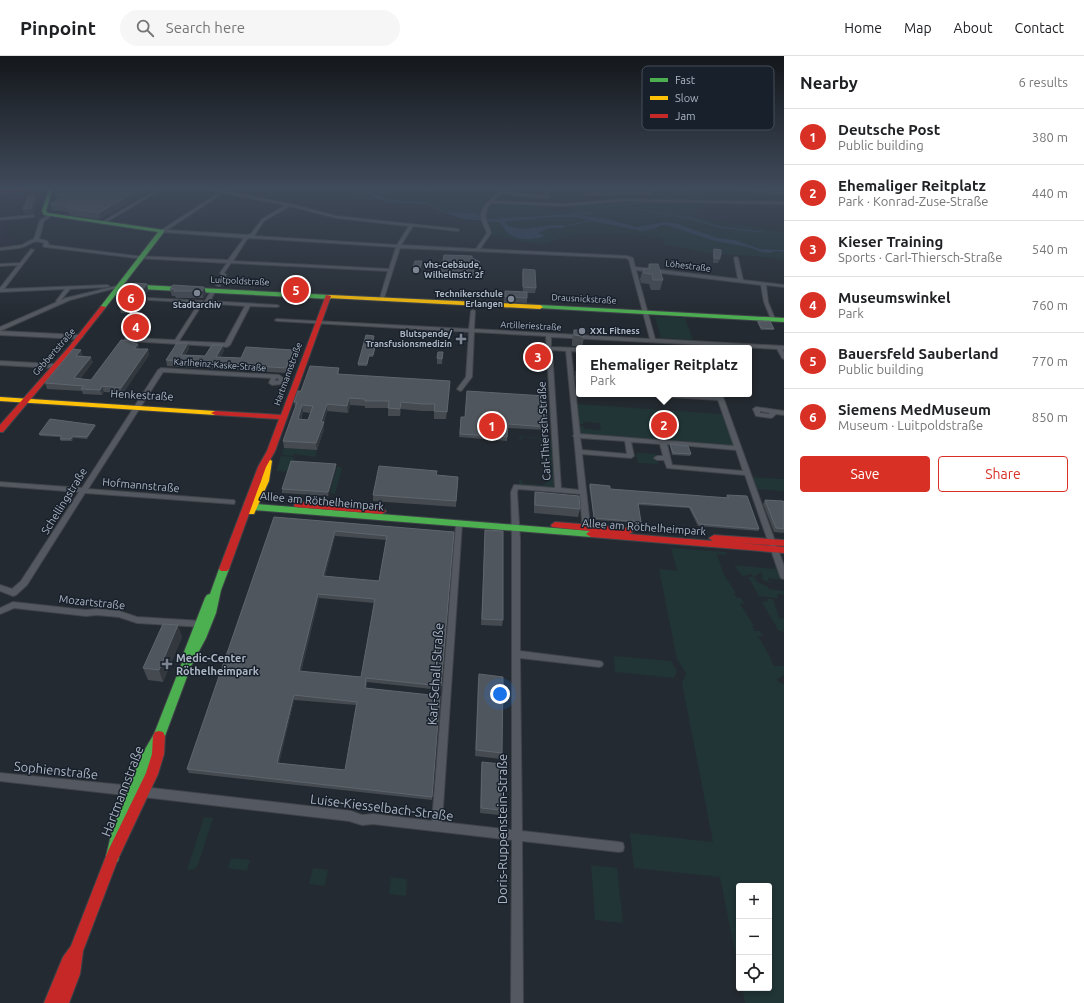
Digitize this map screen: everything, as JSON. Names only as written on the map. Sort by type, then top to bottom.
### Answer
[{"type":"street","points":[[36,241],[39,232]]},
{"type":"street","name":"Gebbertstraße","points":[[0,430],[80,337],[121,286],[141,257],[161,232]]},
{"type":"street","points":[[183,232],[399,246],[625,257],[630,259],[653,341]]},
{"type":"street","points":[[176,342],[216,287],[224,275],[222,273],[246,238],[254,232]]},
{"type":"street","points":[[382,298],[399,246],[407,232]]},
{"type":"street","points":[[477,250],[488,232]]},
{"type":"street","points":[[0,248],[23,246],[27,243],[36,241],[46,242],[46,246]]},
{"type":"street","points":[[23,246],[25,249],[32,250],[46,246],[141,257],[391,270]]},
{"type":"street","points":[[0,291],[32,250]]},
{"type":"street","points":[[736,258],[741,281]]},
{"type":"street","points":[[0,266],[21,264]]},
{"type":"street","name":"Löhestraße","points":[[633,268],[784,286]]},
{"type":"street","points":[[763,283],[766,302],[773,319]]},
{"type":"street","points":[[0,329],[55,304],[78,296],[121,286]]},
{"type":"street","name":"Luitpoldstraße","points":[[0,291],[121,286],[216,287],[328,296],[382,298]]},
{"type":"street","points":[[55,304],[69,287]]},
{"type":"street","points":[[0,333],[55,304],[104,292],[113,296]]},
{"type":"street","points":[[64,303],[78,296]]},
{"type":"street","name":"Hartmannstraße","points":[[61,1003],[73,974],[76,951],[113,856],[118,831],[138,792],[147,756],[159,736],[186,665],[195,651],[202,624],[215,599],[216,590],[237,538],[245,526],[253,504],[262,467],[268,459],[328,296]]},
{"type":"street","name":"Drausnickstraße","points":[[382,298],[784,320]]},
{"type":"street","points":[[150,299],[277,306]]},
{"type":"street","points":[[130,336],[128,339],[227,345],[248,305]]},
{"type":"street","points":[[460,389],[469,377],[473,310]]},
{"type":"street","name":"Artilleriestraße","points":[[277,320],[727,345]]},
{"type":"street","points":[[0,333],[80,337]]},
{"type":"street","name":"Carl-Thiersch-Straße","points":[[548,335],[558,490]]},
{"type":"street","name":"Artilleriestraße","points":[[752,346],[782,348]]},
{"type":"street","points":[[549,348],[576,350]]},
{"type":"street","points":[[782,348],[784,357]]},
{"type":"street","points":[[568,349],[586,531]]},
{"type":"street","points":[[0,363],[54,366]]},
{"type":"street","name":"Karlheinz-Kaske-Straße","points":[[137,407],[161,370],[274,377]]},
{"type":"street","points":[[570,373],[576,373]]},
{"type":"street","points":[[720,397],[738,448],[777,547],[784,576]]},
{"type":"street","name":"Henkestraße","points":[[0,399],[283,417]]},
{"type":"street","name":"Schellingstraße","points":[[13,593],[24,583],[137,407]]},
{"type":"street","points":[[774,412],[784,413]]},
{"type":"street","points":[[576,436],[738,448]]},
{"type":"street","points":[[578,452],[634,456],[628,440]]},
{"type":"street","points":[[663,442],[669,468],[748,474]]},
{"type":"street","points":[[657,458],[667,458]]},
{"type":"street","name":"Hofmannstraße","points":[[0,484],[232,502]]},
{"type":"street","name":"Carl-Thiersch-Straße","points":[[515,525],[514,492],[516,487],[582,492]]},
{"type":"street","name":"Allee am Röthelheimpark","points":[[253,504],[777,547],[784,543]]},
{"type":"street","name":"Allee am Röthelheimpark","points":[[365,513],[459,524],[515,525]]},
{"type":"street","name":"Karl-Schall-Straße","points":[[437,826],[459,524]]},
{"type":"street","name":"Doris-Ruppenstein-Straße","points":[[515,525],[517,1003]]},
{"type":"street","points":[[0,588],[13,593],[14,597],[13,605],[0,611]]},
{"type":"street","name":"Mozartstraße","points":[[13,605],[86,613],[97,612],[119,614],[137,620],[202,624]]},
{"type":"street","points":[[516,654],[599,664]]},
{"type":"street","name":"Sophienstraße","points":[[0,777],[138,792]]},
{"type":"street","name":"Luise-Kiesselbach-Straße","points":[[138,792],[351,816],[353,818],[360,819],[373,819],[618,847]]},
{"type":"street","name":"Hartmannstraße","points":[[52,1003],[68,962],[76,951]]},
{"type":"shaded area","points":[[0,232],[5,232],[3,237],[10,236],[12,239],[10,246],[0,247]]},
{"type":"shaded area","points":[[489,232],[507,232],[517,237],[531,239],[544,236],[538,233],[688,232],[715,241],[748,247],[761,252],[784,252],[784,260],[765,257],[709,253],[665,245],[661,238],[635,235],[582,234],[563,237],[545,244],[523,242],[490,234]]},
{"type":"shaded area","points":[[698,232],[784,232],[784,250],[760,249],[735,240],[717,238]]},
{"type":"shaded area","points":[[655,317],[685,318],[693,340],[661,338]]},
{"type":"shaded area","points":[[137,318],[147,319],[135,335],[125,334]]},
{"type":"shaded area","points":[[576,404],[722,414],[734,444],[731,446],[580,435],[578,426],[583,426],[584,429],[601,430],[600,423],[583,422],[583,424],[577,424]]},
{"type":"shaded area","points":[[522,436],[551,439],[554,486],[519,484],[519,481],[521,480],[522,483],[545,485],[545,482],[549,482],[547,442],[543,439],[522,437],[522,440],[519,439],[519,437]]},
{"type":"shaded area","points":[[284,448],[317,450],[315,457],[294,454],[293,456],[282,455]]},
{"type":"shaded area","points":[[636,453],[656,454],[658,464],[638,463]]},
{"type":"shaded area","points":[[281,456],[294,457],[289,472],[276,471]]},
{"type":"shaded area","points":[[337,466],[342,468],[335,494],[330,493]]},
{"type":"shaded area","points":[[752,477],[784,479],[784,491],[756,489]]},
{"type":"shaded area","points":[[377,513],[500,522],[500,525],[376,515]]},
{"type":"shaded area","points":[[671,548],[726,552],[726,555],[717,554],[723,573],[736,593],[734,594],[737,598],[741,598],[744,603],[740,604],[754,626],[752,626],[755,631],[760,631],[763,636],[758,636],[774,666],[784,666],[784,675],[777,679],[778,682],[784,684],[784,1003],[745,1003],[743,991],[772,991],[772,883],[736,883],[736,958],[720,877],[634,868],[630,833],[713,842],[682,683],[686,673],[677,659],[659,569],[677,571]]},
{"type":"shaded area","points":[[734,565],[775,569],[775,566],[778,566],[783,580],[768,578],[769,582],[765,581],[761,578],[763,576],[761,572],[754,577],[757,582],[767,586],[769,589],[784,591],[784,595],[777,594],[778,598],[759,596],[748,577],[753,577],[752,574],[742,576]]},
{"type":"shaded area","points":[[767,599],[773,599],[779,618],[784,619],[784,632],[778,630],[762,602],[768,601]]},
{"type":"shaded area","points":[[613,656],[671,661],[677,671],[674,678],[615,672]]},
{"type":"shaded area","points":[[204,817],[213,818],[198,865],[195,869],[187,870]]},
{"type":"shaded area","points":[[231,858],[250,860],[247,871],[228,868]]},
{"type":"shaded area","points":[[591,865],[617,868],[623,923],[595,920]]},
{"type":"shaded area","points":[[313,868],[328,870],[325,886],[309,884]]},
{"type":"shaded area","points":[[391,877],[407,879],[406,896],[389,894]]},
{"type":"water","points":[[507,232],[540,232],[538,233],[545,236],[531,239],[521,239]]},
{"type":"water","points":[[688,232],[701,232],[717,238],[735,240],[760,249],[784,250],[784,252],[761,252],[748,247],[715,241]]},
{"type":"building","points":[[714,249],[721,250],[720,258],[714,258]]},
{"type":"building","points":[[444,255],[472,256],[472,258],[480,262],[474,264],[473,276],[441,274]]},
{"type":"building","name":"vhs-Gebäude, Wilhelmstr. 2f","points":[[415,261],[422,261],[419,272],[412,271]]},
{"type":"building","points":[[649,264],[658,264],[663,280],[653,280],[652,274],[644,273],[643,269],[650,269]]},
{"type":"building","points":[[523,269],[535,270],[536,288],[523,287]]},
{"type":"building","points":[[135,283],[147,284],[128,306],[119,306],[130,292],[124,292],[129,286],[132,287]]},
{"type":"building","points":[[173,285],[204,287],[202,291],[174,291],[175,289],[170,289]]},
{"type":"building","points":[[505,291],[527,292],[527,298],[505,297]]},
{"type":"building","points":[[758,321],[770,321],[774,329],[761,328]]},
{"type":"building","points":[[574,330],[583,330],[584,338],[574,335]]},
{"type":"building","points":[[366,335],[374,336],[371,347],[375,347],[373,355],[369,355],[367,364],[358,364]]},
{"type":"building","points":[[121,340],[135,341],[133,343],[138,344],[134,349],[148,349],[121,388],[102,386],[100,390],[81,389],[84,386],[45,383],[73,349],[81,350],[76,356],[91,357],[74,378],[91,380]]},
{"type":"building","points":[[177,343],[188,343],[181,355],[205,356],[212,345],[223,345],[216,357],[241,358],[246,347],[293,350],[286,368],[166,360]]},
{"type":"building","points":[[438,352],[443,352],[442,359],[437,358]]},
{"type":"building","points":[[310,366],[339,368],[337,374],[450,381],[447,412],[434,411],[435,404],[401,402],[400,409],[388,408],[389,401],[365,401],[365,399],[349,398],[347,406],[327,404],[321,422],[324,422],[316,443],[283,441],[297,402],[294,402],[298,391],[301,391]],"holes":[[[302,405],[313,406],[308,420],[298,419]]]},
{"type":"building","points":[[467,391],[545,396],[547,427],[508,424],[507,437],[460,434],[461,417],[465,417]]},
{"type":"building","points":[[50,419],[95,425],[87,437],[73,436],[71,439],[60,439],[62,436],[39,434]]},
{"type":"building","points":[[670,444],[688,446],[691,454],[673,453]]},
{"type":"building","points":[[291,461],[336,464],[328,492],[282,489]]},
{"type":"building","points":[[379,466],[437,471],[436,475],[458,477],[456,501],[373,495]]},
{"type":"building","points":[[590,484],[610,486],[610,489],[729,498],[727,495],[747,496],[759,529],[699,524],[690,507],[638,503],[641,522],[594,518]]},
{"type":"building","points":[[535,492],[579,496],[580,509],[535,505]]},
{"type":"building","points":[[765,500],[784,502],[784,529],[776,528]]},
{"type":"building","points":[[274,517],[454,532],[441,686],[366,678],[365,688],[440,696],[432,797],[187,769]],"holes":[[[335,531],[387,536],[379,581],[323,576]],[[318,594],[375,599],[361,677],[299,671]],[[294,695],[357,702],[345,770],[277,763]]]},
{"type":"building","points":[[485,530],[503,531],[503,620],[482,619]]},
{"type":"building","points":[[163,624],[178,625],[159,670],[143,668]]},
{"type":"building","points":[[479,674],[503,677],[502,753],[476,750]]},
{"type":"building","points":[[482,762],[501,764],[501,783],[503,783],[503,792],[501,792],[500,810],[481,808]]},
{"type":"traffic: fast","points":[[103,307],[161,232]]},
{"type":"traffic: fast","points":[[121,286],[330,297]]},
{"type":"traffic: fast","points":[[540,307],[784,320]]},
{"type":"traffic: fast","points":[[248,503],[254,507],[591,534]]},
{"type":"traffic: fast","points":[[113,856],[118,831],[124,815],[147,756],[159,736],[186,665],[201,638],[211,613],[216,590],[224,569]]},
{"type":"traffic: fast","points":[[189,652],[210,598]]},
{"type":"traffic: slow","points":[[330,297],[540,307]]},
{"type":"traffic: slow","points":[[0,399],[215,413]]},
{"type":"traffic: slow","points":[[251,512],[265,481],[268,461]]},
{"type":"traffic: jam","points":[[224,569],[262,467],[271,451],[328,296]]},
{"type":"traffic: jam","points":[[0,430],[70,349],[103,307]]},
{"type":"traffic: jam","points":[[215,413],[283,417]]},
{"type":"traffic: jam","points":[[298,505],[382,511]]},
{"type":"traffic: jam","points":[[555,525],[629,531]]},
{"type":"traffic: jam","points":[[591,534],[784,550]]},
{"type":"traffic: jam","points":[[714,538],[784,543]]},
{"type":"traffic: jam","points":[[52,1003],[68,962],[76,951],[113,856],[152,774],[158,754],[159,736]]},
{"type":"traffic: jam","points":[[61,1003],[73,974],[76,951]]},
{"type":"place","name":"vhs-Gebäude, Wilhelmstr. 2f","points":[[416,270]]},
{"type":"place","name":"Bauersfeld Sauberland","points":[[296,290]]},
{"type":"place","name":"Stadtarchiv","points":[[197,293]]},
{"type":"place","name":"Siemens MedMuseum","points":[[131,298]]},
{"type":"place","name":"Technikerschule Erlangen","points":[[511,299]]},
{"type":"place","name":"Museumswinkel","points":[[136,327]]},
{"type":"place","name":"XXL Fitness","points":[[582,331]]},
{"type":"place","name":"Blutspende/ Transfusionsmedizin","points":[[461,339]]},
{"type":"place","name":"Kieser Training","points":[[538,357]]},
{"type":"place","name":"Ehemaliger Reitplatz","points":[[664,425]]},
{"type":"place","name":"Deutsche Post","points":[[492,426]]},
{"type":"place","name":"Medic-Center Röthelheimpark","points":[[167,664]]}]
